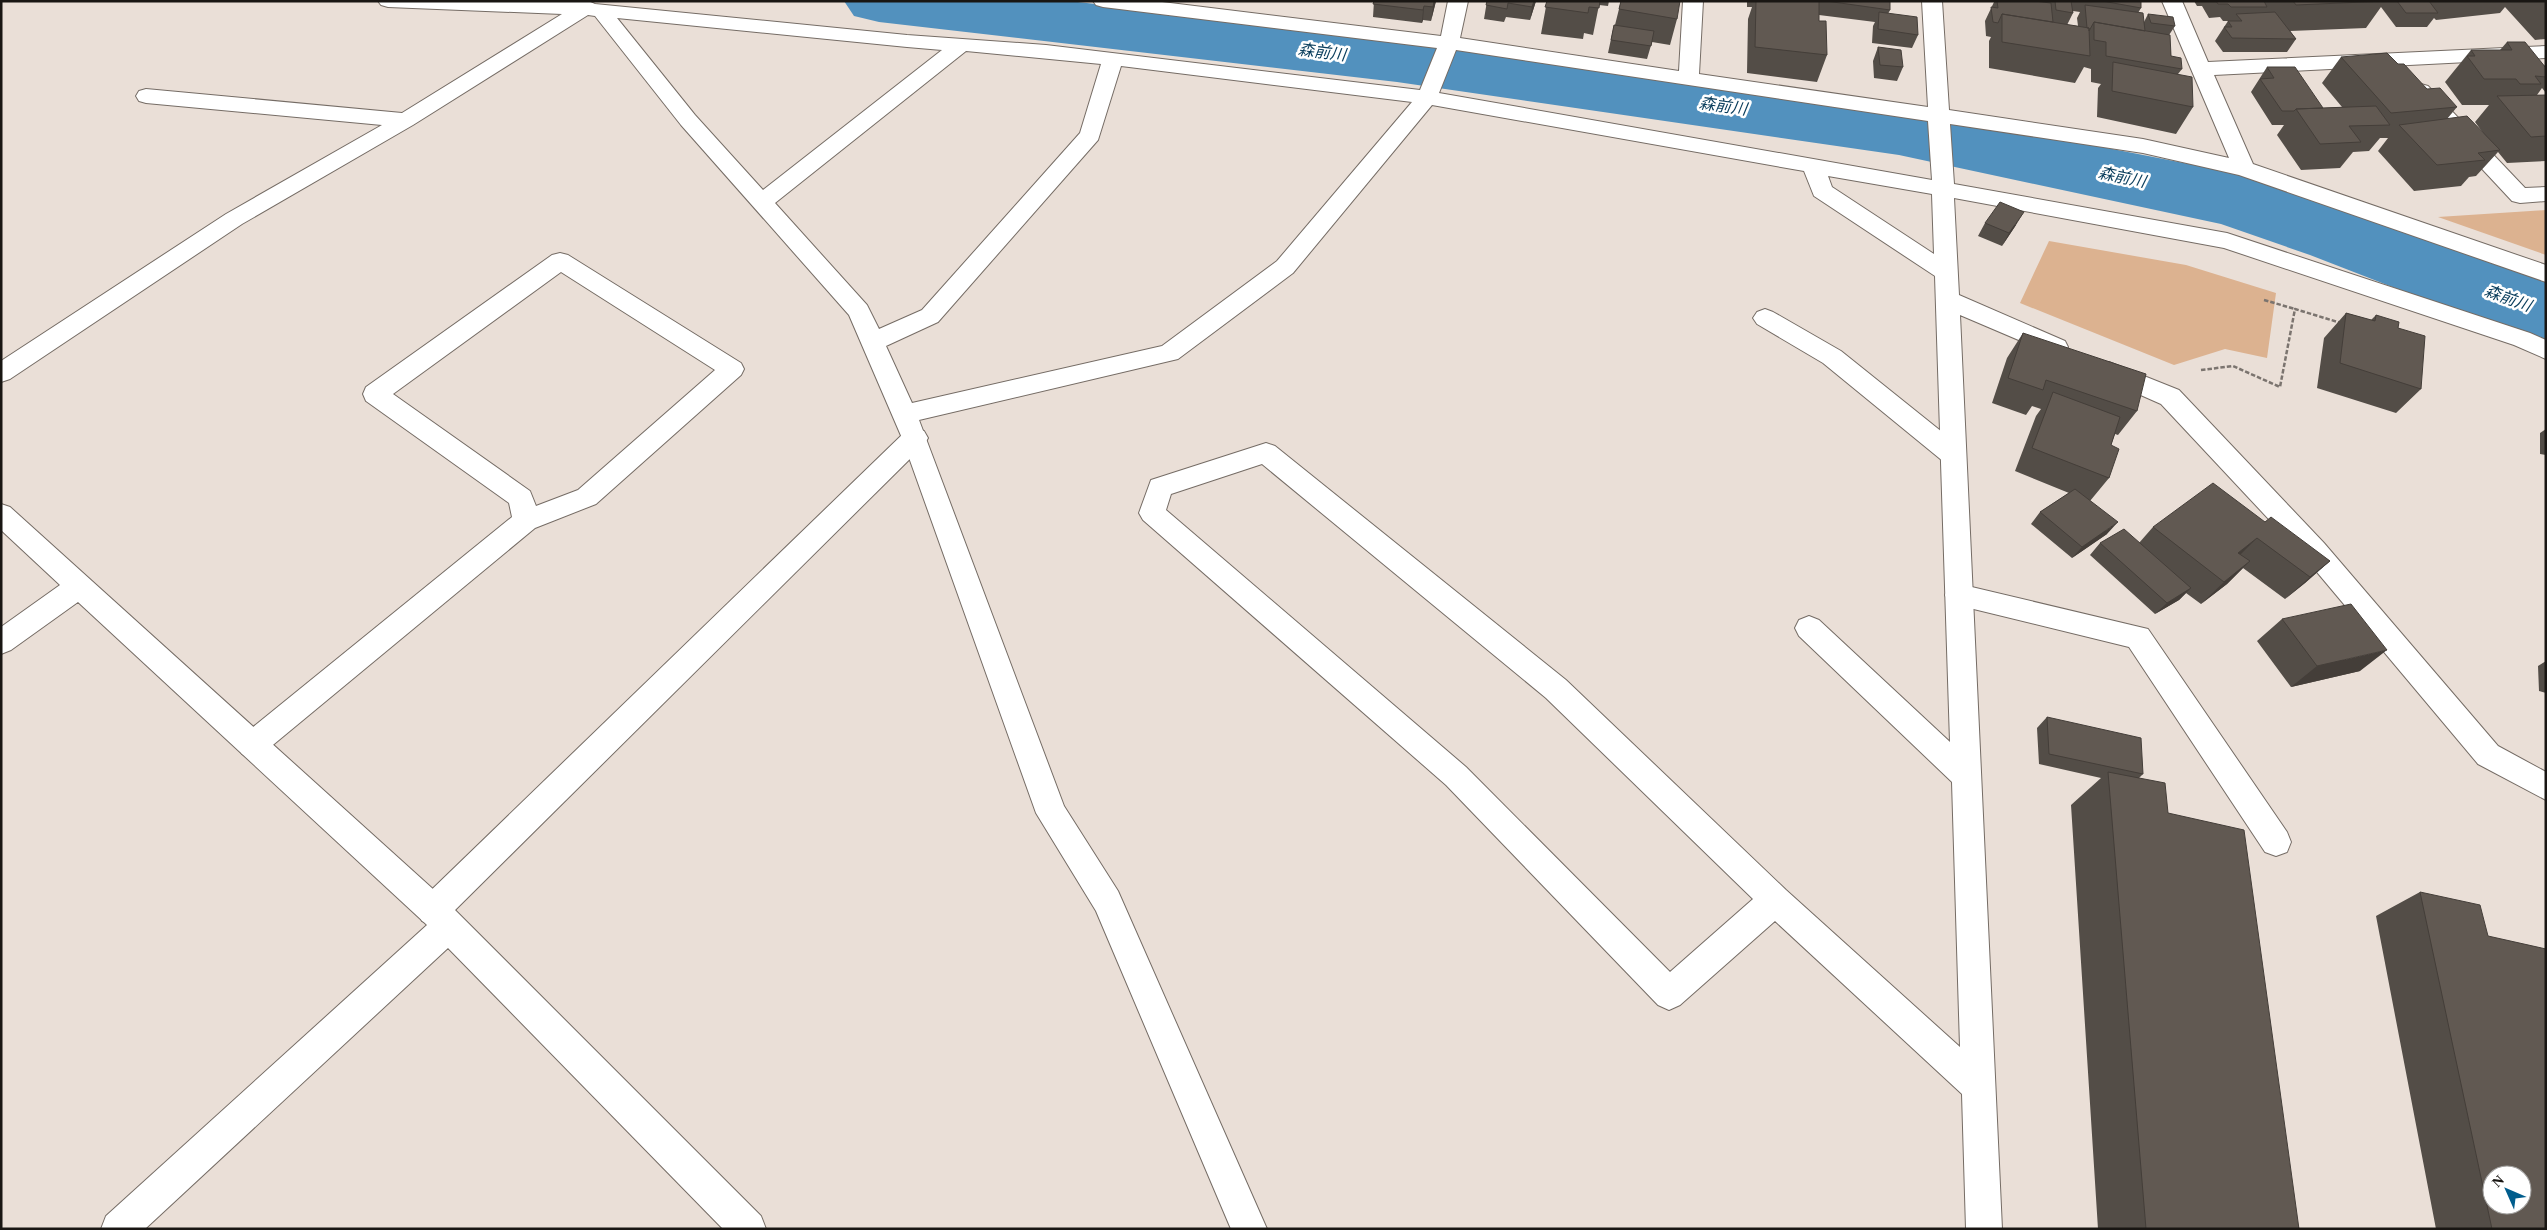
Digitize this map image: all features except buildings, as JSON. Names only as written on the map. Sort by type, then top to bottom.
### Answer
[{"type":"street","points":[[388,1],[594,7],[1113,60],[1427,97],[1813,165],[2227,242],[2522,339],[2546,350]]},
{"type":"street","points":[[1103,1],[1208,7],[2143,146],[2244,169],[2546,274]]},
{"type":"street","points":[[119,1229],[441,918],[910,426],[1169,353],[1285,267],[1427,97],[1448,44],[1458,1]]},
{"type":"street","points":[[1689,78],[1693,1]]},
{"type":"street","points":[[1932,1],[1944,189],[1984,1229]]},
{"type":"street","points":[[2172,1],[2244,169]]},
{"type":"street","points":[[1,373],[234,219],[406,120],[594,7]]},
{"type":"street","points":[[594,7],[688,120],[860,311],[910,426],[1051,814],[1107,901],[1250,1229]]},
{"type":"street","points":[[762,202],[961,45]]},
{"type":"street","points":[[2202,69],[2391,58],[2546,52]]},
{"type":"street","points":[[2391,58],[2520,196],[2546,194]]},
{"type":"street","points":[[873,342],[930,316],[1090,135],[1113,60]]},
{"type":"street","points":[[146,96],[406,120]]},
{"type":"street","points":[[1813,165],[1822,191],[1946,273]]},
{"type":"street","points":[[252,745],[526,521],[587,497],[732,369],[560,261],[375,394],[522,498],[526,521]]},
{"type":"street","points":[[1948,300],[2170,397],[2315,551],[2488,756],[2546,787]]},
{"type":"street","points":[[1765,318],[1832,357],[1953,455]]},
{"type":"street","points":[[1775,900],[1669,994],[1456,776],[1152,513],[1160,487],[1266,453],[1556,690],[1775,900],[1978,1086]]},
{"type":"street","points":[[1,514],[441,918],[748,1229]]},
{"type":"street","points":[[1,642],[80,586]]},
{"type":"street","points":[[1959,596],[2138,637],[2276,842]]},
{"type":"street","points":[[1809,628],[1966,776]]},
{"type":"path","points":[[2264,300],[2350,326]]},
{"type":"path","points":[[2170,397],[2197,371],[2233,366],[2280,387],[2295,309]]},
{"type":"shaded area","points":[[2546,210],[2546,255],[2438,217]]},
{"type":"shaded area","points":[[2049,241],[2186,265],[2276,293],[2267,358],[2225,349],[2174,365],[2020,303]]},
{"type":"waterway","name":"森前川","points":[[879,1],[1397,60],[1899,131],[2235,200],[2338,235],[2527,307],[2546,312]]}]
